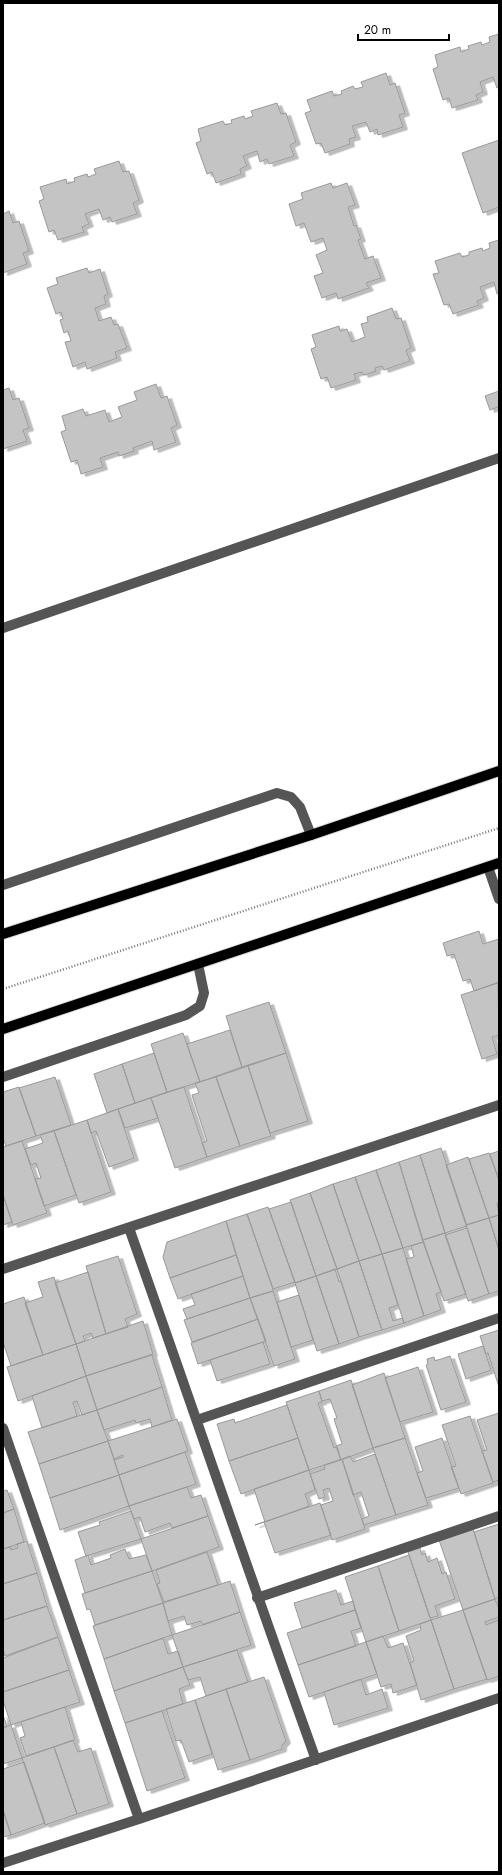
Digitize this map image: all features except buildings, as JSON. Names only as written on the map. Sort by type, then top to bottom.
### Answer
[{"type":"main road","points":[[3,934],[311,835],[499,771]]},
{"type":"main road","points":[[3,1028],[499,863]]},
{"type":"street","points":[[3,628],[499,458]]},
{"type":"street","points":[[3,885],[277,793],[291,797],[300,808],[311,835]]},
{"type":"street","points":[[488,867],[499,899]]},
{"type":"street","points":[[3,1077],[186,1015],[200,1006],[204,993],[198,964]]},
{"type":"street","points":[[3,1269],[499,1105]]},
{"type":"street","points":[[129,1228],[197,1420],[257,1598],[316,1760]]},
{"type":"street","points":[[197,1420],[499,1318]]},
{"type":"street","points":[[3,1428],[139,1819]]},
{"type":"street","points":[[257,1598],[499,1516]]},
{"type":"street","points":[[3,1863],[499,1698]]},
{"type":"path","points":[[3,990],[499,828]]}]
